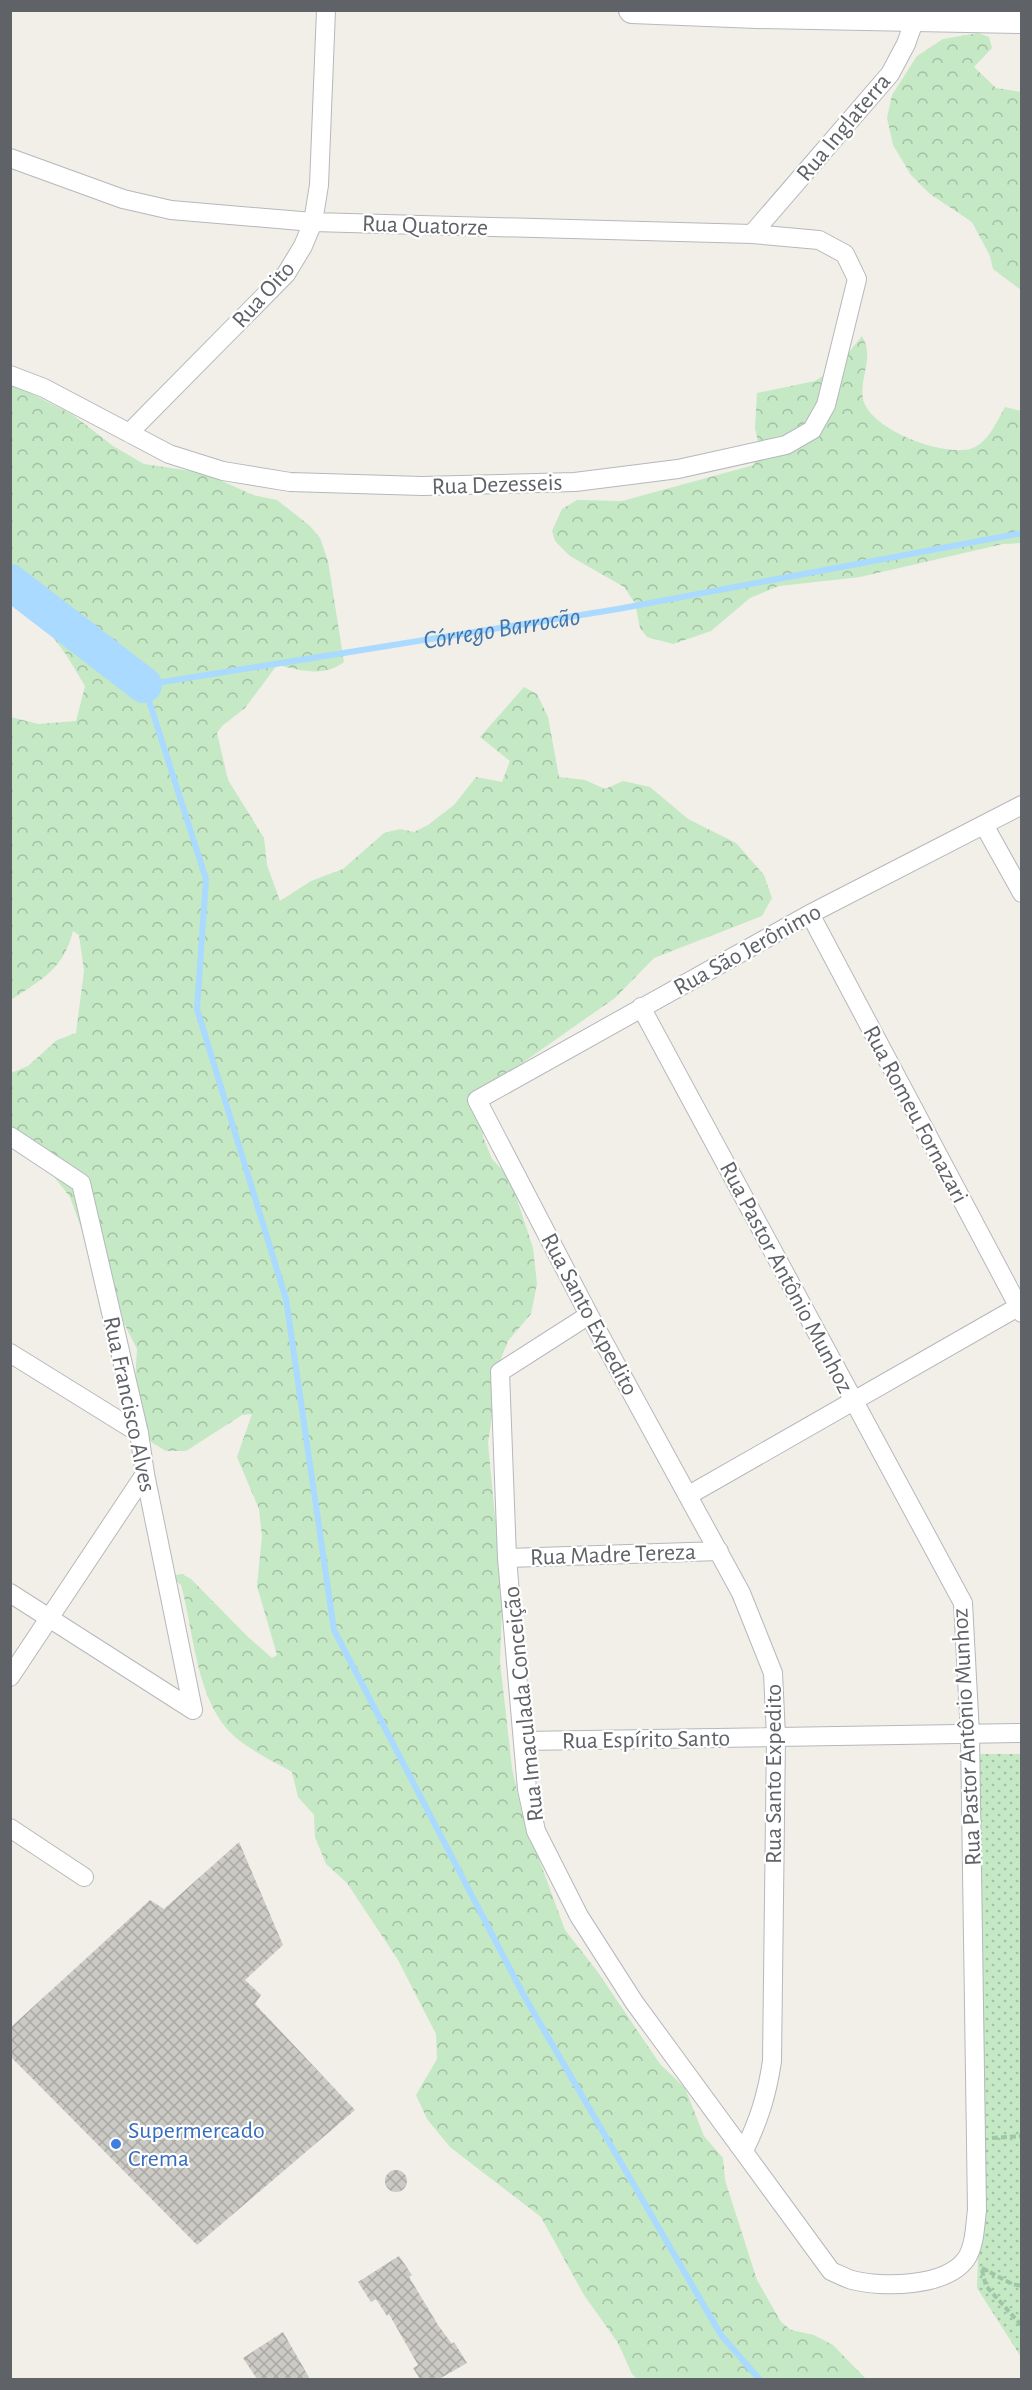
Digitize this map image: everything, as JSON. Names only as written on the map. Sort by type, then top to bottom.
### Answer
[{"type":"street","name":"Rua Oito","points":[[129,433],[286,274],[303,246],[313,222],[319,184],[326,10]]},
{"type":"street","points":[[632,10],[918,13],[1022,20]]},
{"type":"street","name":"Rua Inglaterra","points":[[752,234],[891,74],[918,13]]},
{"type":"street","name":"Rua Quatorze","points":[[10,158],[123,200],[171,210],[313,222],[752,234],[819,240],[845,254]]},
{"type":"street","name":"Rua Dezesseis","points":[[10,375],[44,388],[169,454],[223,471],[290,482],[422,486],[575,482],[678,469],[786,445],[812,430],[826,405],[857,279],[845,254]]},
{"type":"street","name":"Rua São Jerônimo","points":[[477,1100],[810,914],[1022,805]]},
{"type":"street","points":[[984,825],[1022,892]]},
{"type":"street","name":"Rua Romeu Fornazari","points":[[810,914],[1020,1310]]},
{"type":"street","name":"Rua Pastor Antônio Munhoz","points":[[640,1007],[963,1603],[970,1734],[977,2210],[973,2239],[966,2259],[951,2271],[927,2281],[886,2284],[852,2280],[831,2271],[744,2151]]},
{"type":"street","name":"Rua Santo Expedito","points":[[477,1100],[589,1315],[741,1593],[773,1673],[776,1736],[772,2061],[768,2092],[744,2151]]},
{"type":"street","name":"Rua Francisco Alves","points":[[10,1136],[81,1183],[140,1432],[145,1474],[193,1710],[50,1618]]},
{"type":"street","points":[[688,1495],[854,1400],[1020,1310]]},
{"type":"street","name":"Rua Imaculada Conceição","points":[[589,1315],[500,1372],[507,1558],[527,1789],[536,1832],[579,1916],[634,2002],[744,2151]]},
{"type":"street","points":[[10,1353],[140,1432]]},
{"type":"street","points":[[10,1677],[145,1474]]},
{"type":"street","name":"Rua Madre Tereza","points":[[507,1558],[719,1551]]},
{"type":"street","points":[[10,1593],[50,1618]]},
{"type":"street","name":"Rua Espírito Santo","points":[[523,1741],[1022,1734]]},
{"type":"street","points":[[10,1828],[84,1878]]},
{"type":"path","points":[[981,2269],[986,2286],[1022,2326]]},
{"type":"green space","points":[[978,33],[989,37],[992,48],[974,67],[996,88],[1021,92],[1021,290],[993,269],[990,256],[972,222],[930,194],[911,175],[893,145],[887,118],[892,95],[917,56],[943,39]]},
{"type":"green space","points":[[862,336],[866,344],[867,360],[862,391],[868,410],[879,421],[909,438],[942,448],[970,449],[987,437],[1005,407],[1021,411],[1021,543],[1003,544],[860,577],[779,586],[750,598],[711,631],[673,644],[647,637],[640,628],[635,603],[624,587],[570,556],[555,541],[552,531],[562,509],[577,500],[622,501],[754,465],[760,451],[755,428],[757,393],[815,381],[838,366]]},
{"type":"green space","points":[[11,383],[73,415],[113,446],[144,464],[204,473],[253,495],[277,500],[310,526],[320,538],[328,561],[344,662],[328,670],[320,671],[277,665],[245,708],[222,726],[217,733],[228,780],[264,838],[267,865],[280,901],[311,881],[343,869],[384,833],[400,829],[414,832],[428,825],[454,805],[476,777],[502,782],[510,761],[480,737],[524,687],[537,694],[548,717],[559,777],[585,780],[605,789],[623,781],[650,787],[688,819],[736,843],[764,875],[772,898],[762,916],[654,958],[615,998],[505,1075],[482,1110],[483,1137],[492,1159],[510,1178],[533,1248],[537,1284],[531,1314],[508,1341],[500,1361],[488,1443],[495,1517],[504,1555],[500,1662],[512,1768],[522,1813],[565,1930],[597,1971],[660,2064],[685,2088],[704,2136],[723,2158],[725,2180],[757,2280],[781,2322],[791,2330],[814,2335],[833,2345],[866,2379],[637,2379],[632,2374],[618,2343],[584,2295],[541,2217],[450,2147],[427,2119],[416,2095],[437,2059],[436,2034],[398,1960],[347,1883],[326,1864],[315,1837],[314,1815],[298,1797],[292,1772],[241,1742],[221,1722],[212,1705],[198,1665],[181,1585],[170,1576],[182,1574],[191,1579],[247,1636],[272,1658],[277,1655],[257,1586],[262,1536],[259,1509],[237,1457],[252,1414],[242,1415],[186,1451],[166,1451],[151,1442],[141,1427],[134,1400],[137,1349],[94,1264],[70,1197],[48,1169],[11,1138],[11,1073],[28,1066],[57,1040],[76,1033],[84,971],[79,935],[73,931],[63,955],[50,972],[11,1000],[11,717],[38,724],[76,721],[85,686],[11,570]]},
{"type":"green space","points":[[979,1754],[1021,1754],[1021,2357],[977,2288],[982,2143]]},
{"type":"building","points":[[239,1842],[283,1945],[245,1980],[261,1995],[255,2004],[355,2110],[197,2245],[10,2056],[10,2028],[150,1900],[164,1909]]},
{"type":"building","points":[[396,2170],[404,2173],[407,2181],[404,2189],[396,2192],[388,2189],[385,2181],[388,2173]]},
{"type":"building","points":[[399,2256],[412,2275],[409,2277],[438,2325],[452,2344],[454,2342],[467,2363],[439,2379],[420,2379],[413,2368],[418,2365],[389,2314],[387,2316],[376,2299],[371,2302],[358,2282]]},
{"type":"building","points":[[283,2332],[310,2379],[257,2379],[243,2358]]},
{"type":"waterway","points":[[760,2380],[721,2335],[523,1994],[334,1630],[286,1299],[197,1009],[206,879],[144,685],[618,609],[1022,533]]},
{"type":"waterway","name":"Córrego Barrocão","points":[[10,582],[144,685]]},
{"type":"place","name":"Supermercado Crema","points":[[116,2144]]}]
